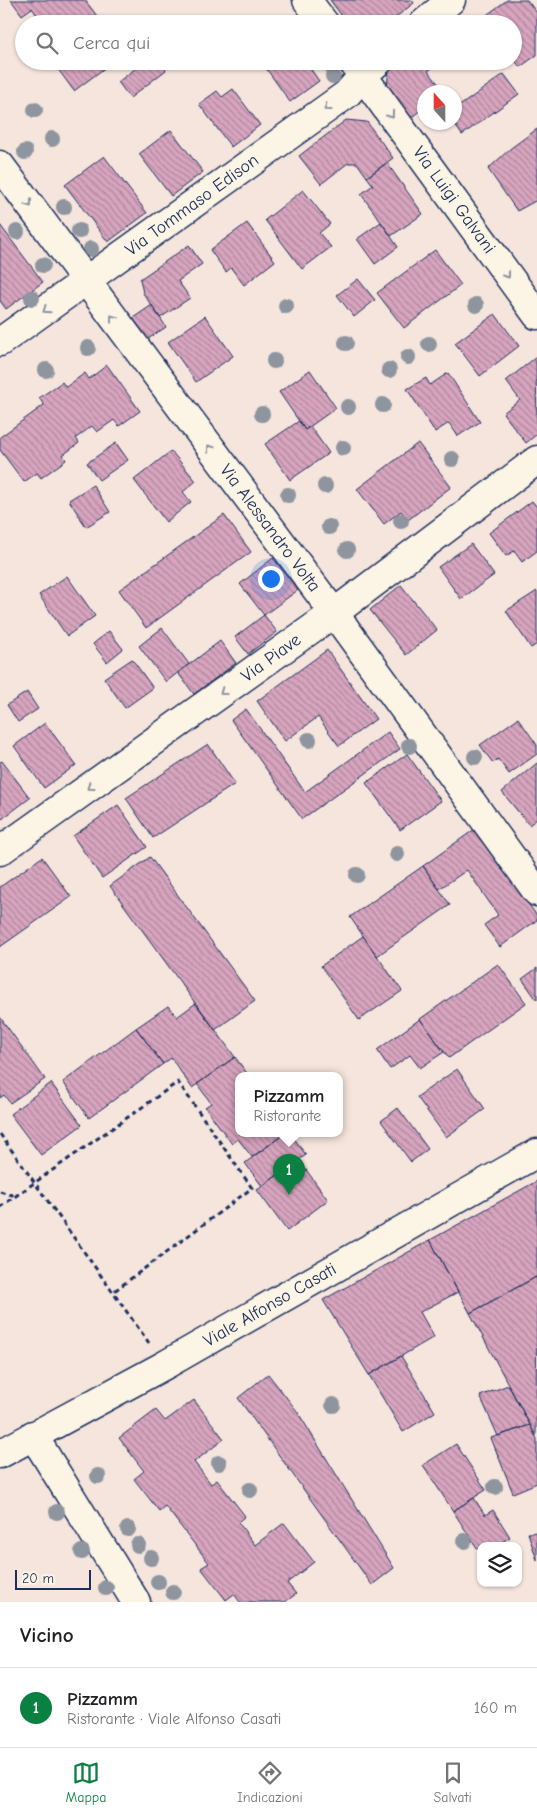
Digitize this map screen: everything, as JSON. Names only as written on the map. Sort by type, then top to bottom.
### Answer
[{"type":"street","points":[[307,0],[318,15]]},
{"type":"street","points":[[433,15],[450,0]]},
{"type":"street","name":"Via Tommaso Edison","points":[[0,342],[347,94],[362,70]]},
{"type":"street","name":"Via Luigi Galvani","points":[[368,70],[537,315]]},
{"type":"street","name":"Via Alessandro Volta","points":[[0,165],[334,613],[537,892]]},
{"type":"street","name":"Via Piave","points":[[4,841],[334,613],[537,460]]},
{"type":"street","name":"Viale Alfonso Casati","points":[[0,1454],[165,1365],[537,1153]]},
{"type":"street","points":[[33,1435],[136,1602]]},
{"type":"path","points":[[0,1207],[178,1082],[252,1188],[113,1292]]},
{"type":"path","points":[[0,1134],[165,1365]]},
{"type":"path","points":[[0,1191],[15,1196]]},
{"type":"building","points":[[11,0],[85,0],[96,15],[37,15],[32,8],[22,15]]},
{"type":"building","points":[[330,0],[412,0],[414,3],[399,15],[341,15]]},
{"type":"building","points":[[507,0],[527,0],[537,13],[537,55],[522,66],[522,15],[487,15]]},
{"type":"building","points":[[59,70],[102,70],[74,91]]},
{"type":"building","points":[[133,70],[166,70],[130,98],[118,82]]},
{"type":"building","points":[[267,70],[311,70],[319,81],[290,102]]},
{"type":"building","points":[[389,70],[429,70],[428,71],[439,85],[417,85],[417,113],[411,118],[387,87]]},
{"type":"building","points":[[504,74],[519,94],[462,135],[459,130],[462,130],[462,104]]},
{"type":"building","points":[[233,89],[260,125],[231,147],[199,104],[217,91],[222,97]]},
{"type":"building","points":[[346,120],[367,122],[393,158],[367,177],[357,163],[348,163],[321,184],[299,156]]},
{"type":"building","points":[[537,129],[537,200],[517,211],[488,169],[511,148]]},
{"type":"building","points":[[171,130],[203,172],[171,196],[139,154]]},
{"type":"building","points":[[104,156],[147,213],[108,242],[65,185]]},
{"type":"building","points":[[387,163],[423,214],[391,236],[361,194],[373,185],[367,177]]},
{"type":"building","points":[[303,190],[330,224],[319,233],[331,247],[302,269],[265,220]]},
{"type":"building","points":[[381,222],[398,247],[375,264],[357,239]]},
{"type":"building","points":[[247,223],[275,261],[244,285],[231,268],[226,272],[210,250]]},
{"type":"building","points":[[0,225],[43,282],[6,309],[0,301]]},
{"type":"building","points":[[189,245],[202,264],[178,281],[190,298],[160,318],[143,293],[140,279]]},
{"type":"building","points":[[435,250],[461,285],[404,328],[377,293]]},
{"type":"building","points":[[358,279],[375,300],[354,317],[337,295]]},
{"type":"building","points":[[152,305],[166,327],[148,339],[133,318]]},
{"type":"building","points":[[495,314],[519,346],[480,376],[455,343]]},
{"type":"building","points":[[205,316],[233,356],[196,382],[168,342]]},
{"type":"building","points":[[536,357],[537,434],[526,443],[503,413],[520,400],[506,381]]},
{"type":"building","points":[[107,365],[140,411],[119,426],[114,420],[97,432],[92,426],[76,438],[79,443],[63,455],[66,460],[41,478],[37,473],[24,482],[0,450],[0,437],[44,405],[39,398],[62,382],[66,387],[85,373],[89,379]]},
{"type":"building","points":[[310,370],[336,408],[305,430],[279,392]]},
{"type":"building","points":[[448,373],[480,422],[458,436],[449,423],[435,432],[407,389],[426,378],[430,385]]},
{"type":"building","points":[[299,421],[305,430],[310,426],[329,453],[290,480],[265,444]]},
{"type":"building","points":[[116,443],[128,460],[99,480],[87,463]]},
{"type":"building","points":[[418,443],[451,487],[408,520],[401,511],[384,524],[357,489]]},
{"type":"building","points":[[171,451],[196,481],[183,492],[191,502],[166,522],[134,480]]},
{"type":"building","points":[[93,485],[110,512],[86,527],[69,500]]},
{"type":"building","points":[[532,501],[537,507],[537,551],[522,562],[514,551],[506,556],[489,533]]},
{"type":"building","points":[[224,515],[251,552],[146,628],[119,590]]},
{"type":"building","points":[[471,544],[494,575],[461,599],[438,567]]},
{"type":"building","points":[[273,558],[298,590],[264,615],[240,584]]},
{"type":"building","points":[[67,576],[95,616],[67,636],[39,595]]},
{"type":"building","points":[[401,585],[437,630],[406,655],[370,610]]},
{"type":"building","points":[[537,591],[537,644],[531,648],[506,611]]},
{"type":"building","points":[[264,615],[277,632],[248,654],[235,637]]},
{"type":"building","points":[[162,628],[189,664],[166,682],[139,646]]},
{"type":"building","points":[[109,631],[123,649],[107,662],[93,644]]},
{"type":"building","points":[[220,641],[236,663],[194,694],[178,673]]},
{"type":"building","points":[[327,650],[376,719],[339,746],[318,717],[285,741],[257,701]]},
{"type":"building","points":[[132,659],[153,688],[125,708],[104,678]]},
{"type":"building","points":[[27,692],[38,709],[18,722],[7,705]]},
{"type":"building","points":[[246,709],[305,792],[388,732],[400,749],[302,819],[231,720]]},
{"type":"building","points":[[518,718],[537,745],[537,754],[509,774],[498,759],[493,763],[480,745]]},
{"type":"building","points":[[45,723],[76,765],[44,788],[14,746]]},
{"type":"building","points":[[208,744],[235,784],[153,838],[126,798]]},
{"type":"building","points":[[407,754],[441,801],[400,830],[366,783]]},
{"type":"building","points":[[2,761],[30,798],[2,819],[0,816],[0,762]]},
{"type":"building","points":[[537,763],[537,819],[529,825],[502,792]]},
{"type":"building","points":[[118,805],[147,847],[102,878],[73,836]]},
{"type":"building","points":[[475,829],[537,916],[537,920],[500,947],[484,925],[498,915],[467,870],[439,889],[423,866]]},
{"type":"building","points":[[42,857],[71,897],[0,947],[0,887]]},
{"type":"building","points":[[150,857],[255,1001],[215,1030],[110,886]]},
{"type":"building","points":[[423,866],[450,905],[377,956],[350,917]]},
{"type":"building","points":[[363,936],[402,991],[359,1020],[321,966]]},
{"type":"building","points":[[498,964],[526,1003],[449,1058],[420,1019]]},
{"type":"building","points":[[537,968],[537,1000],[522,979]]},
{"type":"building","points":[[196,1003],[235,1057],[192,1088],[171,1058],[163,1064],[136,1028],[168,1006],[177,1017]]},
{"type":"building","points":[[0,1017],[45,1079],[10,1103],[4,1095],[0,1098]]},
{"type":"building","points":[[420,1019],[444,1052],[420,1068],[410,1055],[390,1069],[377,1050]]},
{"type":"building","points":[[136,1028],[163,1064],[89,1118],[63,1082]]},
{"type":"building","points":[[235,1057],[246,1072],[235,1072],[235,1137],[280,1137],[252,1157],[238,1139],[232,1144],[205,1107],[211,1103],[197,1084]]},
{"type":"building","points":[[457,1069],[485,1109],[446,1137],[417,1097]]},
{"type":"building","points":[[51,1083],[82,1125],[41,1155],[10,1114]]},
{"type":"building","points":[[398,1108],[428,1149],[411,1162],[381,1121]]},
{"type":"building","points":[[280,1137],[293,1137],[306,1155],[262,1186],[245,1163]]},
{"type":"building","points":[[299,1160],[328,1200],[287,1231],[257,1190]]},
{"type":"building","points":[[537,1181],[537,1279],[536,1277],[470,1313],[430,1240]]},
{"type":"building","points":[[430,1240],[458,1292],[420,1312],[434,1337],[369,1375],[323,1300]]},
{"type":"building","points":[[536,1277],[537,1279],[536,1436],[470,1313]]},
{"type":"building","points":[[401,1356],[435,1412],[403,1432],[369,1375]]},
{"type":"building","points":[[268,1374],[297,1411],[394,1568],[372,1585],[238,1398]]},
{"type":"building","points":[[508,1385],[530,1425],[498,1436],[480,1396]]},
{"type":"building","points":[[194,1400],[224,1439],[194,1462],[211,1484],[217,1480],[245,1516],[238,1522],[255,1545],[284,1523],[314,1562],[287,1583],[296,1594],[285,1602],[240,1602],[234,1594],[226,1600],[201,1568],[209,1563],[165,1506],[159,1511],[134,1479],[144,1471],[119,1438],[156,1410],[165,1421]]},
{"type":"building","points":[[530,1425],[537,1439],[537,1483],[513,1493],[491,1438]]},
{"type":"building","points":[[456,1444],[486,1490],[453,1511],[423,1465]]},
{"type":"building","points":[[474,1498],[485,1515],[493,1510],[510,1537],[502,1542],[477,1542],[477,1548],[453,1511]]},
{"type":"building","points":[[537,1532],[537,1560],[528,1533]]},
{"type":"place","name":"Pizzamm","points":[[289,1195]]}]
